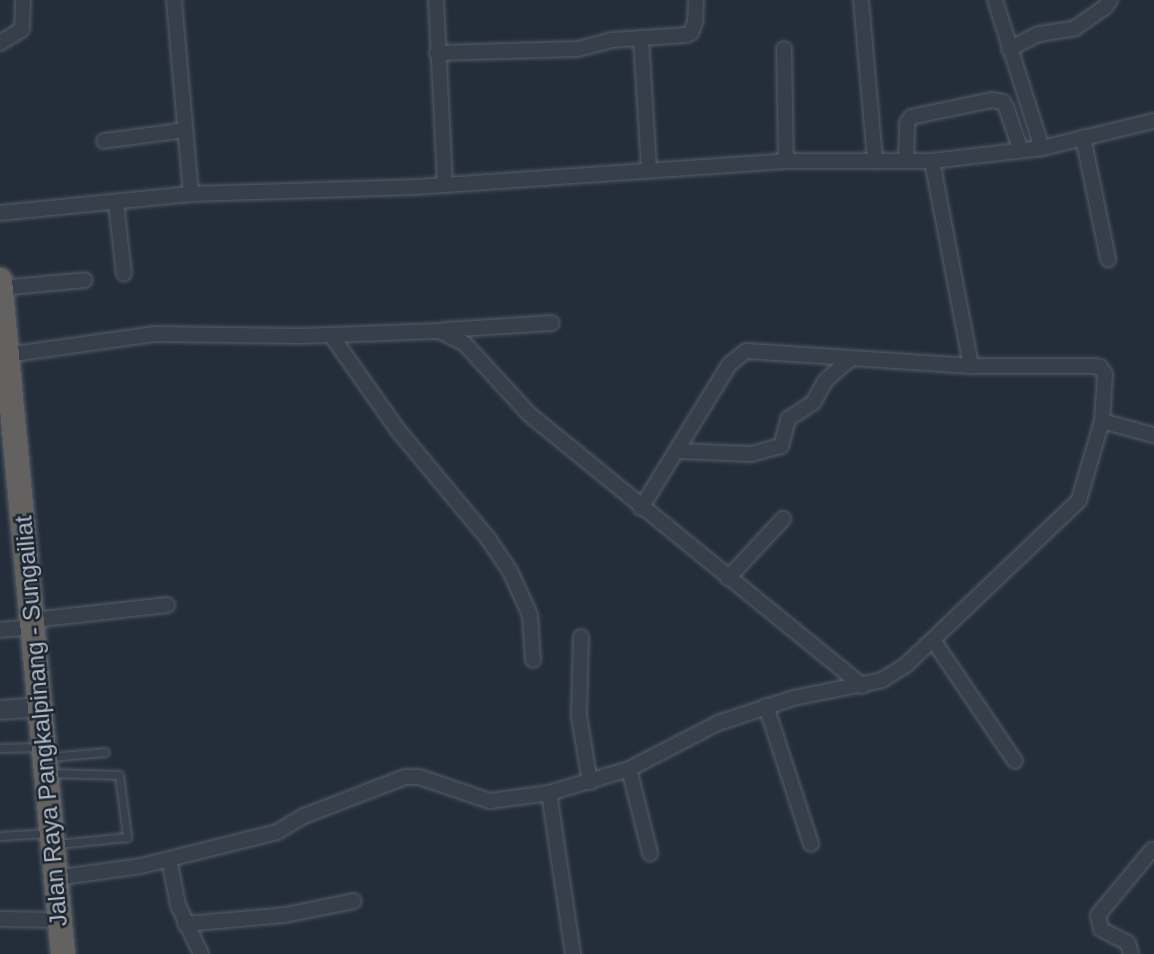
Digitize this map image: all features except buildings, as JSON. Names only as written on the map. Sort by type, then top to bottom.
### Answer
[{"type":"highway","name":"Jalan Raya Pangkalpinang - Sungailiat","points":[[0,280],[7,355],[5,389],[8,457],[33,624],[63,954]]},
{"type":"street","points":[[0,43],[22,29],[23,0]]},
{"type":"street","points":[[174,0],[191,194]]},
{"type":"street","points":[[436,0],[445,184]]},
{"type":"street","points":[[437,53],[578,49],[598,42],[677,37],[691,33],[695,22],[696,0]]},
{"type":"street","points":[[861,0],[875,161]]},
{"type":"street","points":[[996,0],[1009,49],[1042,148]]},
{"type":"street","points":[[1009,49],[1039,34],[1075,29],[1105,7],[1110,0]]},
{"type":"street","points":[[641,38],[649,169]]},
{"type":"street","points":[[784,49],[786,161]]},
{"type":"street","points":[[906,161],[907,123],[911,117],[999,99],[1006,107],[1021,151]]},
{"type":"street","points":[[0,213],[191,194],[445,184],[786,161],[932,160],[1042,148],[1154,121]]},
{"type":"street","points":[[104,141],[185,130]]},
{"type":"street","points":[[1083,137],[1108,260]]},
{"type":"street","points":[[932,160],[971,366]]},
{"type":"street","points":[[117,202],[124,274]]},
{"type":"street","points":[[1,288],[85,280]]},
{"type":"street","points":[[7,355],[155,334],[331,334],[439,331],[552,323]]},
{"type":"street","points":[[439,331],[464,343],[529,414],[862,686]]},
{"type":"street","points":[[331,334],[403,436],[489,540],[510,571],[530,615],[534,631],[534,660]]},
{"type":"street","points":[[55,878],[169,859],[284,830],[304,816],[405,777],[419,777],[491,801],[549,793],[629,769],[718,723],[766,706],[793,698],[862,686],[894,673],[1073,509],[1084,492],[1102,421],[1105,374],[1100,367],[971,366],[849,360],[755,349],[740,354],[729,365],[641,508]]},
{"type":"street","points":[[677,451],[751,454],[781,446],[788,419],[813,403],[825,381],[849,360]]},
{"type":"street","points":[[1102,421],[1154,435]]},
{"type":"street","points":[[728,578],[783,519]]},
{"type":"street","points":[[0,630],[167,605]]},
{"type":"street","points":[[581,638],[579,716],[590,782]]},
{"type":"street","points":[[933,640],[1015,761]]},
{"type":"street","points":[[766,706],[811,845]]},
{"type":"street","points":[[0,710],[41,707]]},
{"type":"street","points":[[629,769],[650,853]]},
{"type":"street","points":[[549,793],[573,954]]},
{"type":"street","points":[[1131,954],[1128,943],[1101,929],[1098,915],[1152,850]]},
{"type":"street","points":[[169,859],[185,923],[201,954]]},
{"type":"street","points":[[185,923],[285,915],[354,901]]},
{"type":"street","points":[[0,919],[59,920]]},
{"type":"lane","points":[[0,748],[119,775],[127,837],[52,839],[0,836]]},
{"type":"lane","points":[[46,759],[105,752]]}]
